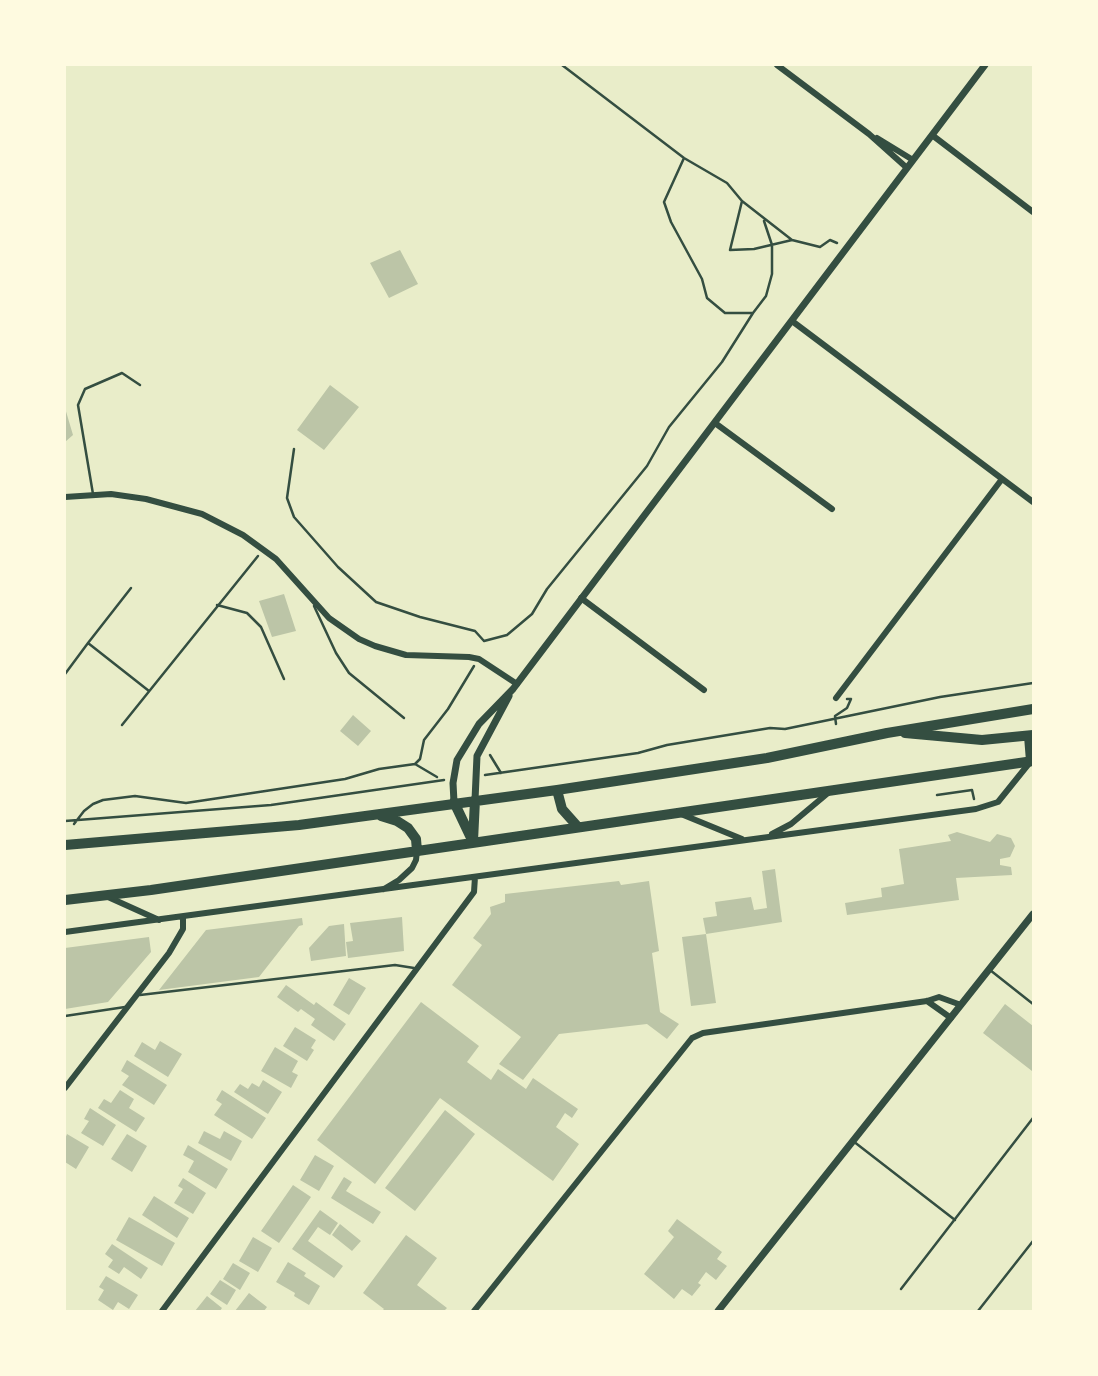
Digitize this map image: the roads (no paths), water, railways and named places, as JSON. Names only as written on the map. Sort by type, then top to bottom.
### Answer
[{"type":"highway","points":[[65,845],[299,825],[557,789],[767,758],[893,732],[1033,709]]},
{"type":"highway","points":[[65,900],[151,890],[1032,761],[1031,735],[982,740],[893,732]]},
{"type":"highway","points":[[557,789],[562,809],[578,827]]},
{"type":"highway","points":[[473,842],[475,800]]},
{"type":"highway","points":[[454,802],[473,842]]},
{"type":"highway","points":[[371,814],[390,818],[405,826],[415,837],[417,851]]},
{"type":"street","points":[[777,65],[869,134],[907,168]]},
{"type":"street","points":[[454,802],[453,775],[464,746],[481,721],[515,686],[985,65]]},
{"type":"street","points":[[869,134],[913,160]]},
{"type":"street","points":[[932,135],[1033,212]]},
{"type":"street","points":[[792,321],[1033,502]]},
{"type":"street","points":[[715,423],[832,509]]},
{"type":"street","points":[[836,698],[1002,479]]},
{"type":"street","points":[[65,497],[93,494],[146,499],[171,504],[221,522],[264,550],[285,568],[329,618],[359,639],[406,655],[479,659],[515,686]]},
{"type":"street","points":[[581,598],[704,690]]},
{"type":"street","points":[[475,800],[478,752],[515,686]]},
{"type":"street","points":[[65,932],[976,809],[1000,800],[1032,761]]},
{"type":"street","points":[[766,837],[791,824],[832,790]]},
{"type":"street","points":[[677,813],[729,835],[751,840]]},
{"type":"street","points":[[382,891],[408,873],[415,863],[417,851]]},
{"type":"street","points":[[162,1311],[474,892],[475,877]]},
{"type":"street","points":[[100,895],[160,920]]},
{"type":"street","points":[[718,1311],[1033,914]]},
{"type":"street","points":[[65,1088],[180,936],[184,927],[183,917]]},
{"type":"street","points":[[474,1311],[692,1038],[703,1033],[927,1001],[939,997],[961,1005]]},
{"type":"street","points":[[927,1001],[951,1018]]},
{"type":"lane","points":[[93,494],[78,405],[85,389],[122,373],[140,385]]},
{"type":"lane","points":[[309,596],[336,653],[349,673],[404,718]]},
{"type":"lane","points":[[136,995],[395,965],[418,969]]},
{"type":"lane","points":[[990,970],[1033,1004]]},
{"type":"lane","points":[[65,1016],[128,1006]]},
{"type":"lane","points":[[901,1289],[1033,1118]]},
{"type":"lane","points":[[853,1141],[955,1220]]},
{"type":"lane","points":[[978,1311],[1033,1241]]}]
